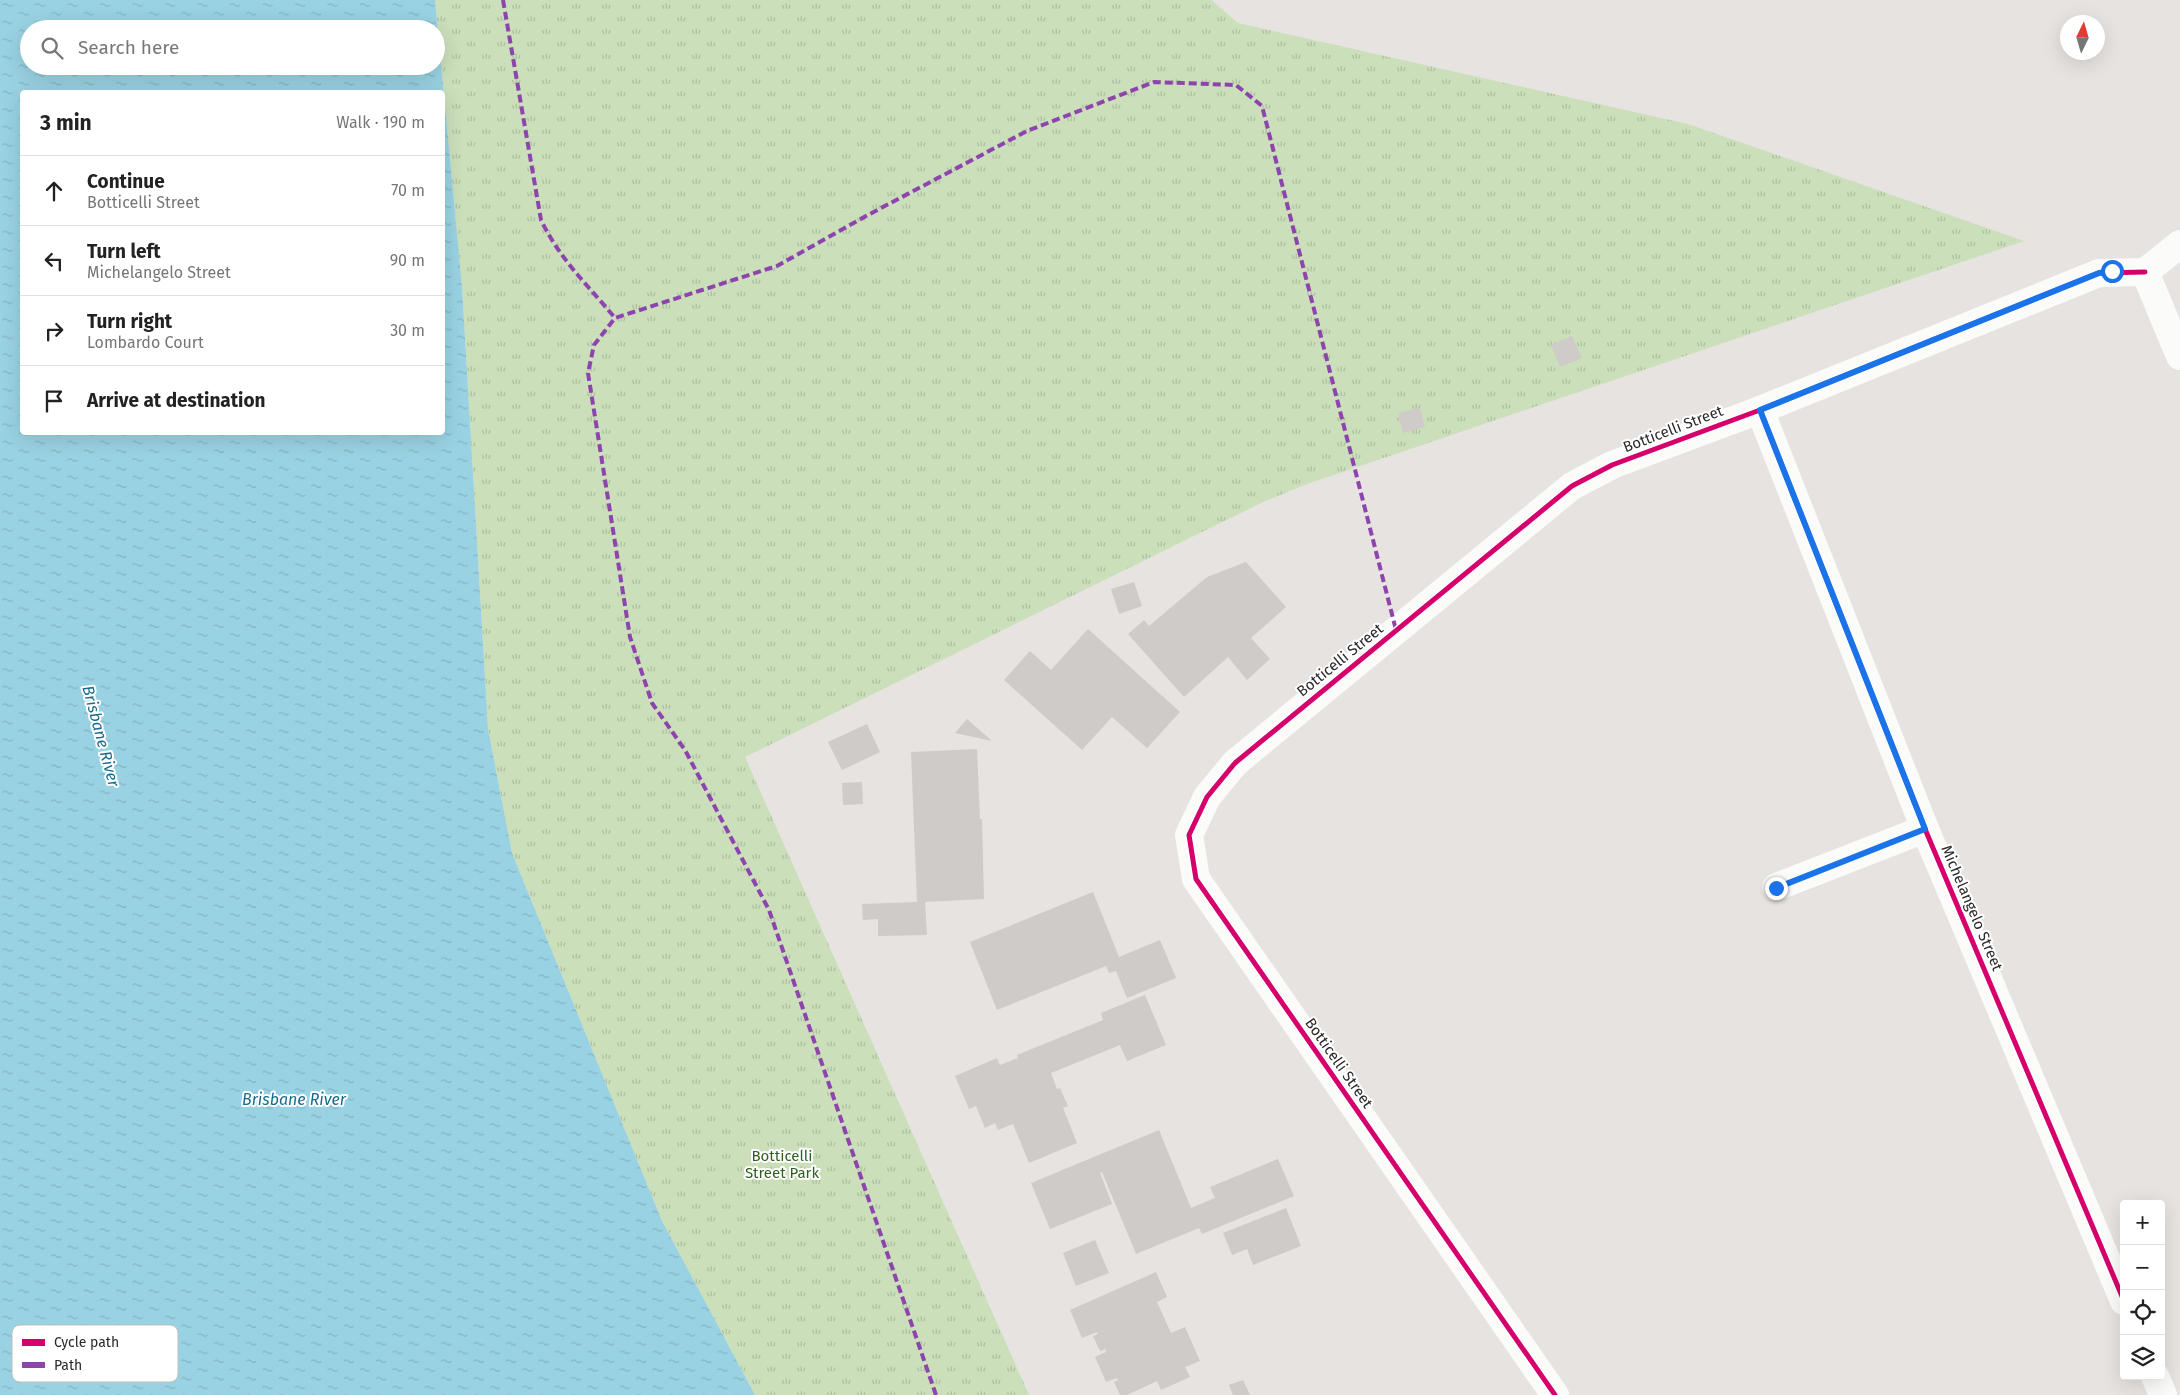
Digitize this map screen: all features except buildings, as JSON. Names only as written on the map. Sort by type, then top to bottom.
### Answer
[{"type":"street","points":[[2180,244],[2145,272],[2180,356]]},
{"type":"street","name":"Botticelli Street","points":[[1555,1395],[1196,879],[1190,835],[1207,796],[1234,763],[1572,486],[1612,465],[1760,410],[2099,273],[2145,272]]},
{"type":"street","name":"Michelangelo Street","points":[[1760,410],[1925,829],[2120,1292]]},
{"type":"street","points":[[1776,888],[1925,829]]},
{"type":"street","points":[[2157,1380],[2163,1395]]},
{"type":"green space","name":"Botticelli Street Park","points":[[435,0],[1211,0],[1238,23],[1688,124],[2024,241],[1307,484],[1263,502],[745,757],[1029,1395],[755,1395],[662,1221],[512,853],[488,729],[462,287],[445,90],[443,90],[442,75],[445,75],[445,20],[437,20]]},
{"type":"water","name":"Brisbane River","points":[[0,0],[435,0],[437,20],[20,20],[20,75],[442,75],[443,90],[20,90],[20,435],[445,435],[445,106],[462,287],[488,729],[512,853],[662,1221],[755,1395],[0,1395]]},
{"type":"marked path","points":[[503,0],[541,220],[557,248],[575,272],[615,318]]},
{"type":"marked path","points":[[936,1395],[769,910],[685,750],[652,703],[630,637],[588,373],[594,345],[615,318],[777,266],[866,216],[1027,131],[1154,82],[1236,85],[1262,106],[1396,630]]},
{"type":"cycle path","points":[[1555,1395],[1196,879],[1189,835],[1207,797],[1235,763],[1572,486],[1612,465],[1760,410],[2099,273],[2145,272]]},
{"type":"cycle path","points":[[1760,410],[1925,829],[2120,1292]]},
{"type":"route","points":[[1776,888],[1925,829],[1760,410],[2099,273],[2112,271]]}]
